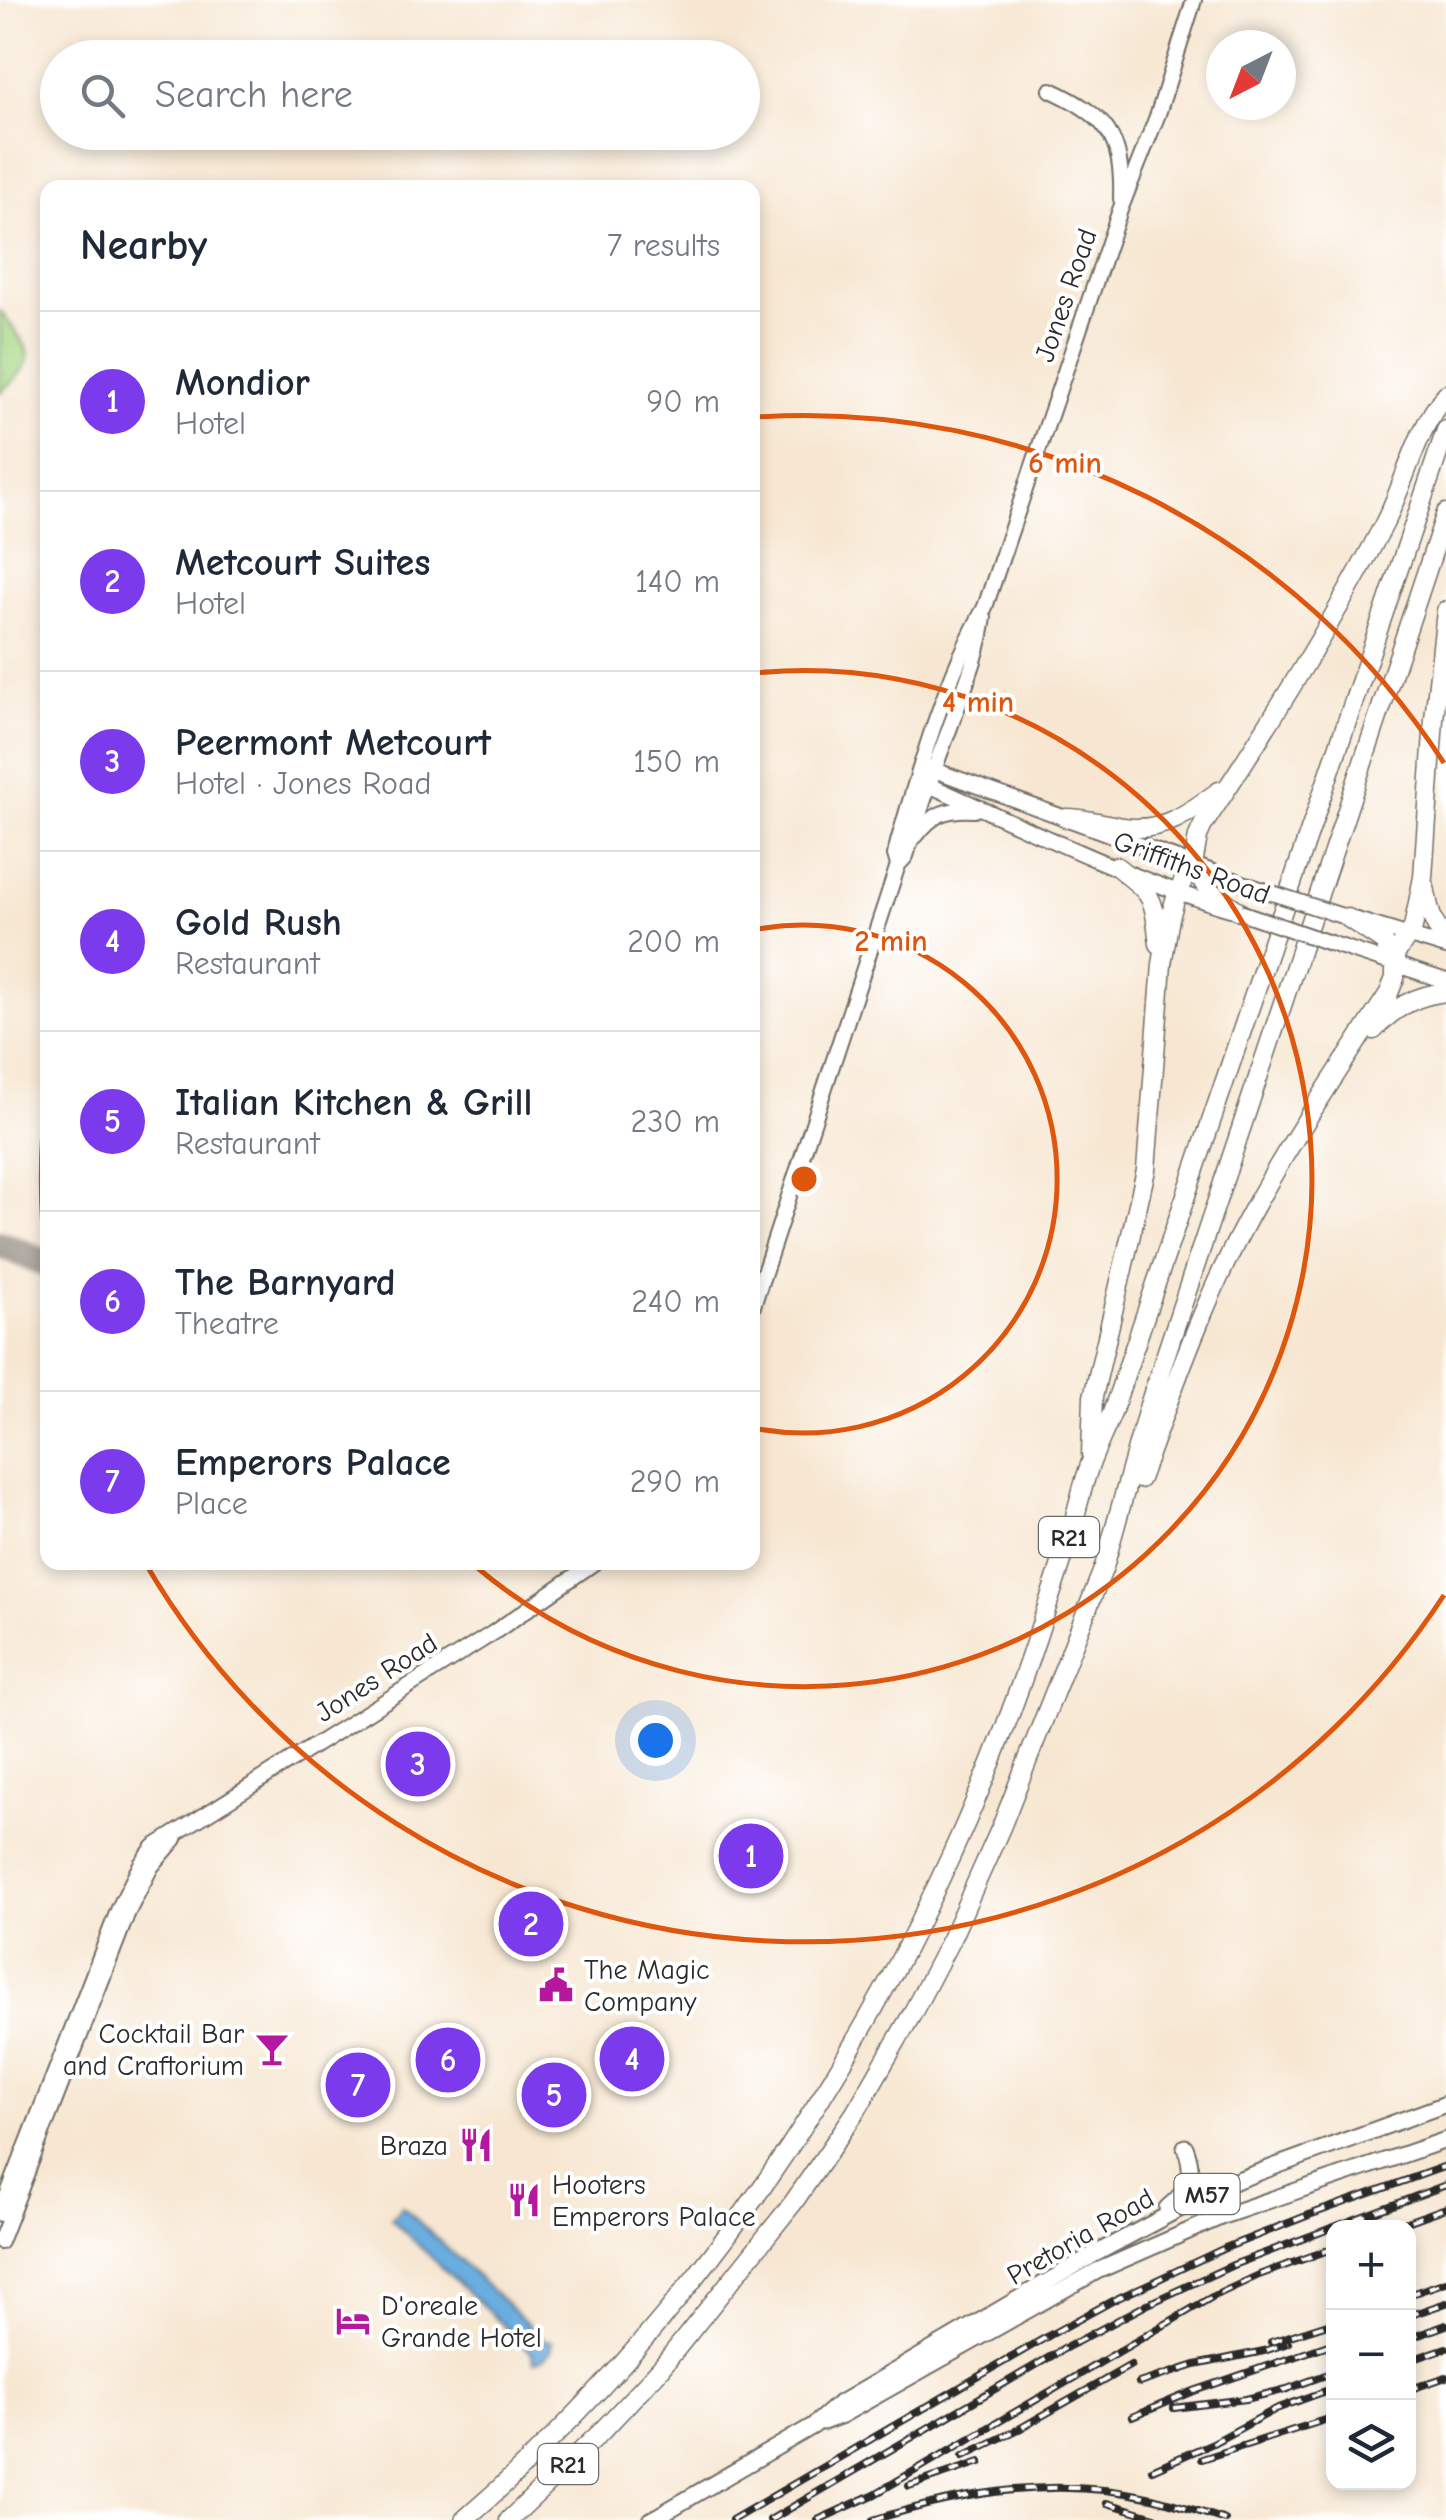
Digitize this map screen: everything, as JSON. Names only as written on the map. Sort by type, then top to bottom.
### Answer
[{"type":"highway","points":[[1090,1464],[1094,1397],[1146,1170],[1162,964],[1177,893],[1193,865],[1203,824],[1288,696],[1385,521],[1427,424],[1446,394]]},
{"type":"highway","name":"R21","points":[[464,2520],[510,2479],[608,2378],[694,2278],[782,2160],[855,2045],[917,1929],[980,1789],[1027,1666],[1090,1464],[1112,1414],[1446,430]]},
{"type":"highway","name":"R21","points":[[509,2520],[661,2368],[793,2203],[854,2112],[952,1939],[1104,1567],[1149,1405],[1446,513]]},
{"type":"highway","points":[[1104,1567],[1217,1280],[1276,1168],[1395,978],[1398,948],[1415,920],[1423,877],[1446,611]]},
{"type":"highway","points":[[1066,818],[1149,828],[1171,823],[1233,781]]},
{"type":"highway","points":[[1193,865],[1209,890],[1240,912]]},
{"type":"highway","points":[[1116,866],[1152,898],[1162,964]]},
{"type":"highway","points":[[1423,877],[1436,930],[1446,939]]},
{"type":"highway","points":[[1345,917],[1384,942],[1395,965]]},
{"type":"highway","points":[[1324,1092],[1385,1018],[1420,996],[1446,992]]},
{"type":"main road","name":"Pretoria Road","points":[[651,2520],[813,2426],[851,2397],[1140,2228],[1224,2185],[1446,2104]]},
{"type":"main road","name":"Pretoria Road","points":[[813,2426],[842,2415],[1096,2272],[1223,2216],[1446,2140]]},
{"type":"main road","points":[[1140,2228],[1185,2190],[1192,2168],[1185,2147]]},
{"type":"street","name":"Jones Road","points":[[898,866],[898,842],[925,775],[970,633],[985,607],[1120,210],[1154,126],[1194,0]]},
{"type":"street","points":[[1052,90],[1086,108],[1111,134],[1121,170],[1120,210]]},
{"type":"street","name":"Jones Road","points":[[760,1285],[898,866],[910,844],[925,775]]},
{"type":"street","name":"Griffiths Road","points":[[925,775],[983,811],[1177,893],[1446,981]]},
{"type":"street","name":"Griffiths Road","points":[[925,775],[1066,818],[1251,886],[1446,947]]},
{"type":"street","points":[[910,844],[928,820],[942,812],[983,811]]},
{"type":"street","name":"Jones Road","points":[[0,2214],[128,1886],[154,1847],[493,1633],[584,1570]]},
{"type":"street","name":"Jones Road","points":[[0,2242],[136,1895],[151,1867],[182,1831]]},
{"type":"green space","points":[[0,311],[24,345],[27,361],[0,392]]},
{"type":"water","points":[[402,2206],[544,2340],[552,2341],[547,2355],[533,2362],[532,2353],[391,2219]]},
{"type":"taxiway","points":[[0,1244],[40,1261]]},
{"type":"railway","points":[[732,2520],[1114,2300],[1225,2248],[1446,2166]]},
{"type":"railway","points":[[770,2520],[1148,2304],[1233,2265],[1446,2185]]},
{"type":"railway","points":[[1412,2220],[1446,2208]]},
{"type":"railway","points":[[818,2520],[875,2494],[1212,2297],[1326,2251]]},
{"type":"railway","points":[[1416,2292],[1446,2282]]},
{"type":"railway","points":[[1416,2313],[1446,2303]]},
{"type":"railway","points":[[1271,2342],[1326,2325]]},
{"type":"railway","points":[[1416,2336],[1446,2325]]},
{"type":"railway","points":[[1139,2383],[1288,2343]]},
{"type":"railway","points":[[1132,2417],[1194,2391],[1326,2346]]},
{"type":"railway","points":[[1416,2358],[1446,2348]]},
{"type":"railway","points":[[963,2456],[1131,2365]]},
{"type":"railway","points":[[1174,2408],[1246,2399],[1326,2375]]},
{"type":"railway","points":[[1416,2387],[1446,2377]]},
{"type":"railway","points":[[1152,2470],[1276,2409],[1326,2391]]},
{"type":"railway","points":[[1202,2459],[1326,2420]]},
{"type":"railway","points":[[909,2486],[980,2462]]},
{"type":"railway","points":[[873,2520],[976,2495],[1046,2488],[1117,2491],[1225,2520]]},
{"type":"railway","points":[[1107,2503],[1155,2517]]},
{"type":"place","name":"Peermont Metcourt","points":[[418,1764]]},
{"type":"place","name":"Mondior","points":[[751,1856]]},
{"type":"place","name":"Metcourt Suites","points":[[531,1924]]},
{"type":"place","name":"The Magic Company","points":[[556,1985]]},
{"type":"place","name":"Cocktail Bar and Craftorium","points":[[272,2049]]},
{"type":"place","name":"Gold Rush","points":[[632,2059]]},
{"type":"place","name":"The Barnyard","points":[[448,2060]]},
{"type":"place","name":"Emperors Palace","points":[[358,2085]]},
{"type":"place","name":"Italian Kitchen & Grill","points":[[554,2095]]},
{"type":"place","name":"Braza","points":[[476,2145]]},
{"type":"place","name":"Hooters Emperors Palace","points":[[524,2200]]},
{"type":"place","name":"D'oreale Grande Hotel","points":[[353,2321]]}]
